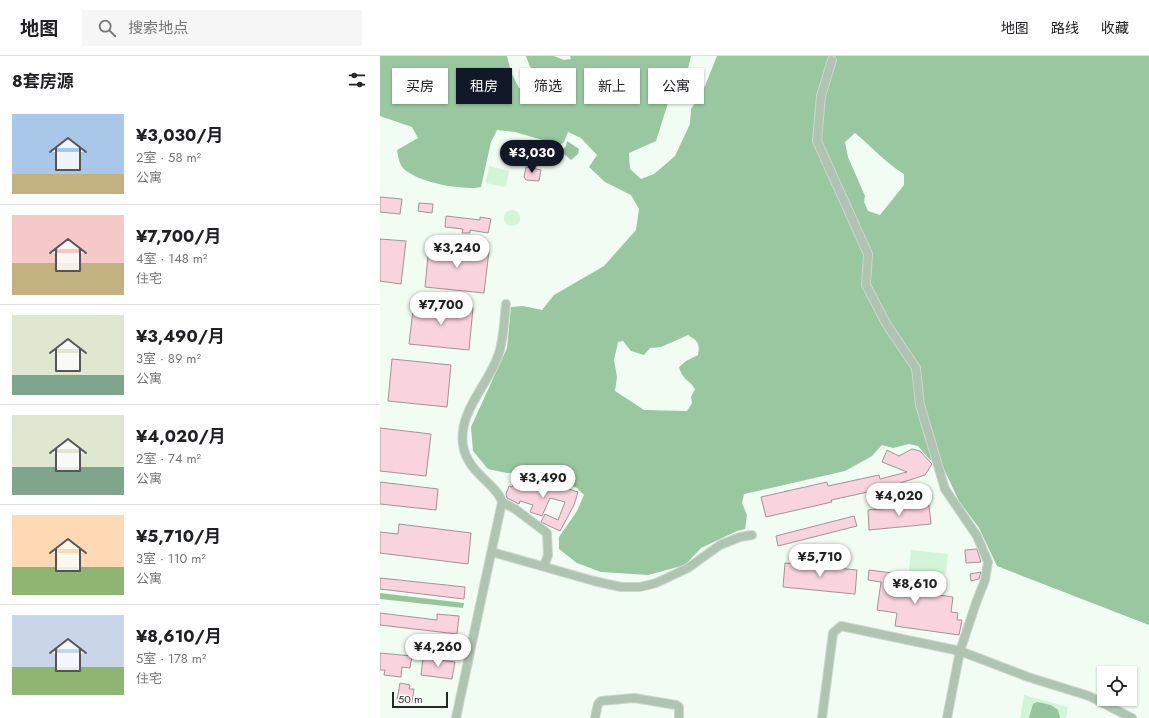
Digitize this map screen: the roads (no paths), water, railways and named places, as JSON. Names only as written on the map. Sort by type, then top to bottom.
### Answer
[{"type":"street","points":[[832,60],[821,96],[817,141],[868,254],[866,285],[887,325],[916,368],[920,405],[945,489],[977,536],[988,562],[985,580],[960,651],[947,718]]},
{"type":"street","points":[[456,718],[502,502],[501,497],[480,476],[470,464],[465,454],[463,444],[465,425],[479,391],[495,364],[501,348],[506,304]]},
{"type":"street","points":[[502,502],[515,509],[547,533],[548,555],[544,566]]},
{"type":"street","points":[[492,552],[594,581],[621,587],[640,587],[656,583],[688,568],[720,545],[740,537],[752,535]]},
{"type":"street","points":[[822,718],[833,632],[841,626],[960,651],[1028,677],[1089,696],[1132,718]]},
{"type":"street","points":[[595,718],[598,704],[601,701],[634,698],[679,707],[679,718]]}]
